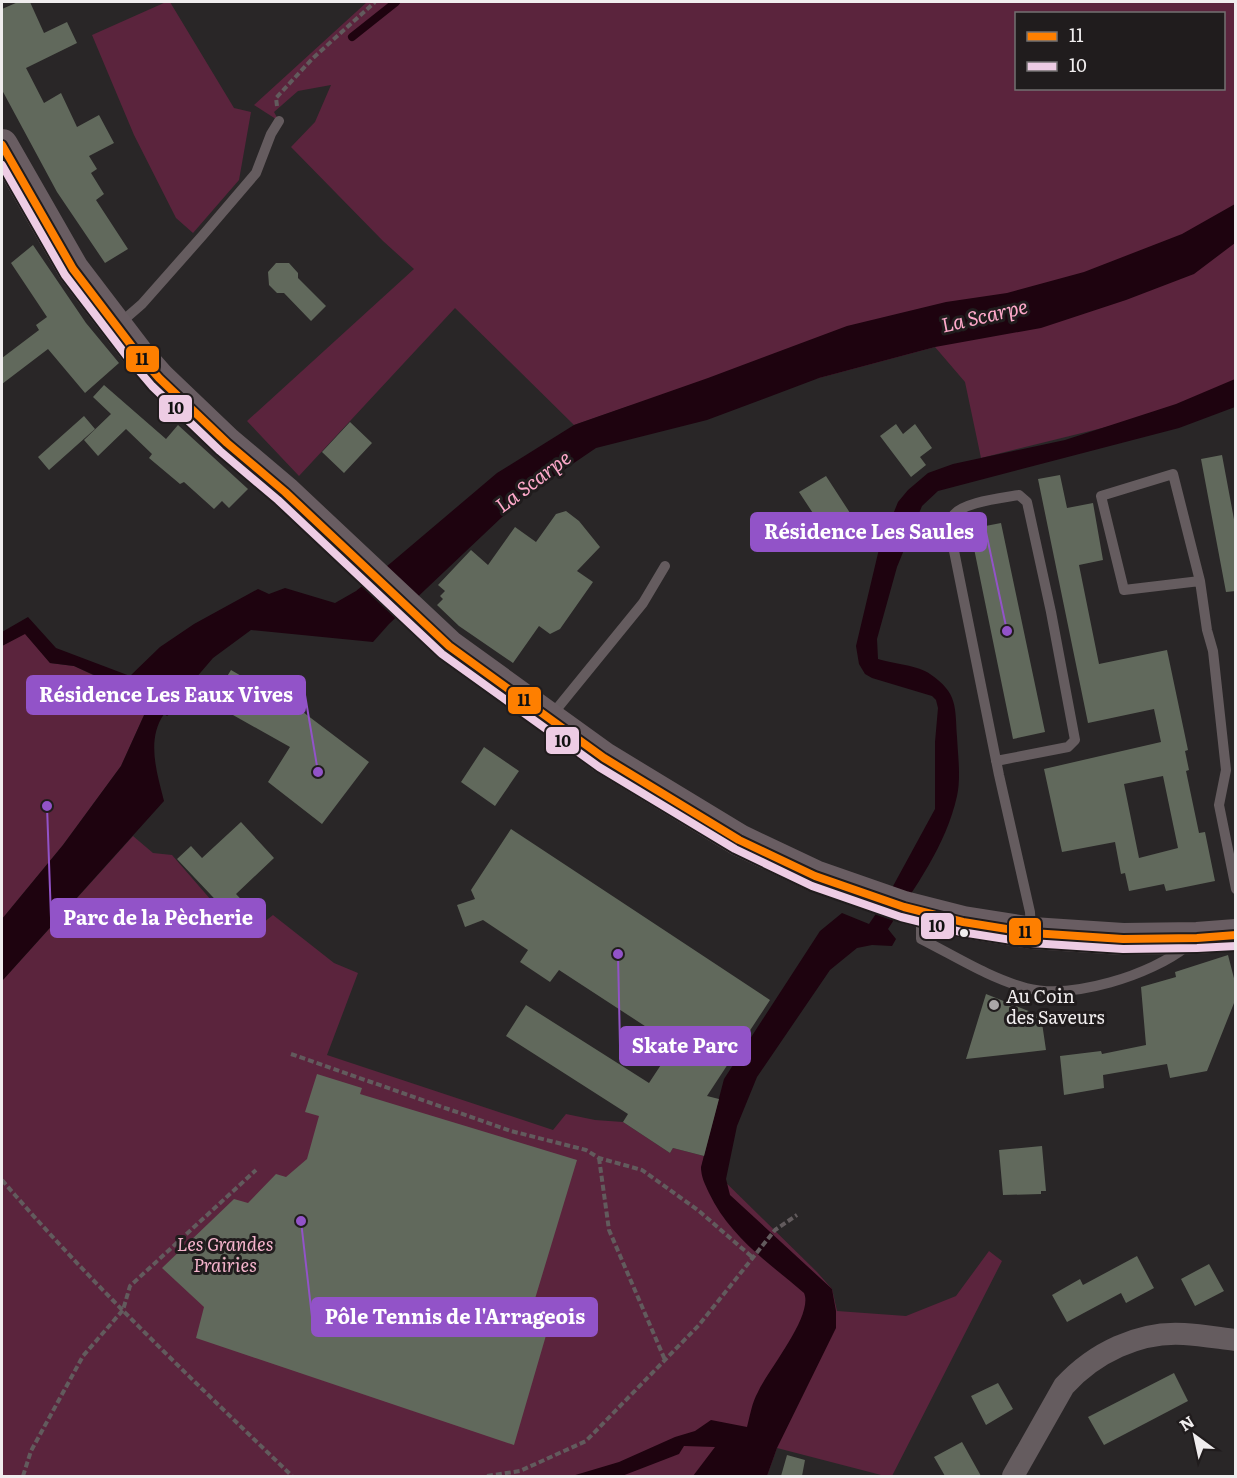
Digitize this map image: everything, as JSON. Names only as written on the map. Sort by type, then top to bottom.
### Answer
[{"type":"main road","points":[[4,154],[73,268],[116,326],[159,378],[193,412],[285,492],[449,646],[604,758],[739,840],[815,876],[906,914],[1032,933],[1123,939],[1236,935]]},
{"type":"street","points":[[1013,1476],[1064,1386],[1104,1354],[1136,1339],[1152,1336],[1184,1334],[1236,1340]]},
{"type":"lane","points":[[116,326],[142,304],[256,173],[271,134],[279,121]]},
{"type":"lane","points":[[1200,581],[1124,590],[1101,496],[1173,474],[1200,581],[1207,630],[1214,651],[1226,770],[1219,805],[1236,889]]},
{"type":"lane","points":[[996,760],[1068,747],[1075,740],[1027,502],[1019,495],[968,506],[959,510],[952,517],[949,526],[996,760],[1028,901],[1032,933]]},
{"type":"lane","points":[[549,719],[643,603],[665,566]]},
{"type":"lane","points":[[906,914],[998,978],[1029,989],[1049,990],[1096,985],[1124,979],[1166,960],[1197,938]]},
{"type":"path","points":[[279,121],[276,98],[313,58],[375,2]]},
{"type":"path","points":[[291,1054],[511,1131],[586,1150],[600,1158],[642,1170],[699,1211],[752,1257]]},
{"type":"path","points":[[600,1158],[609,1230],[665,1360]]},
{"type":"path","points":[[22,1476],[32,1451],[83,1356],[123,1310],[130,1286],[256,1170]]},
{"type":"path","points":[[2,1180],[180,1370],[292,1476]]},
{"type":"path","points":[[487,1476],[520,1471],[586,1441],[699,1325],[775,1230],[797,1215]]},
{"type":"green space","points":[[170,2],[234,108],[251,112],[239,180],[193,233],[176,218],[134,135],[92,35]]},
{"type":"green space","points":[[367,2],[1235,2],[1235,410],[1232,396],[981,458],[965,382],[935,347],[819,378],[716,395],[629,406],[574,425],[455,308],[299,476],[247,421],[414,269],[383,241],[291,147],[315,122],[331,85],[298,91],[274,112],[279,121],[254,105]]},
{"type":"green space","points":[[25,633],[50,663],[74,666],[150,702],[121,766],[63,845],[2,919],[2,646]]},
{"type":"green space","name":"Les Grandes Prairies","points":[[133,836],[153,853],[172,855],[244,938],[273,915],[334,963],[358,973],[327,1055],[553,1130],[566,1114],[595,1120],[623,1122],[670,1153],[673,1148],[704,1156],[701,1170],[711,1168],[817,1272],[832,1289],[837,1311],[906,1316],[956,1296],[989,1251],[1002,1261],[892,1476],[777,1448],[767,1476],[2,1476],[2,981]]},
{"type":"water","name":"La Scarpe","points":[[1235,204],[1235,243],[1194,274],[1126,300],[1041,328],[935,347],[819,378],[707,420],[596,448],[521,499],[389,624],[373,642],[251,630],[213,658],[195,679],[191,694],[193,696],[167,716],[164,714],[155,735],[154,746],[164,801],[2,981],[2,919],[63,845],[121,766],[150,702],[74,666],[50,663],[25,634],[2,646],[2,632],[28,617],[56,648],[130,676],[160,647],[194,624],[258,589],[269,594],[285,588],[335,603],[356,591],[497,473],[574,425],[847,326],[946,302],[1007,293],[1084,272],[1182,234]]},
{"type":"water","points":[[1235,379],[1235,407],[1179,428],[938,491],[922,506],[897,567],[877,639],[878,659],[925,671],[939,681],[950,694],[956,717],[959,774],[957,796],[952,814],[928,866],[888,929],[896,939],[892,946],[872,945],[857,948],[830,970],[757,1077],[737,1126],[726,1179],[730,1195],[832,1289],[836,1328],[777,1448],[767,1476],[693,1476],[715,1447],[684,1446],[679,1454],[622,1476],[572,1476],[619,1462],[675,1437],[695,1431],[711,1420],[747,1427],[756,1396],[802,1315],[805,1303],[804,1293],[751,1248],[728,1223],[709,1193],[702,1177],[701,1167],[724,1079],[820,931],[842,913],[869,924],[886,899],[935,809],[935,742],[938,708],[936,700],[932,696],[865,674],[859,664],[856,646],[879,549],[898,502],[928,473],[953,464],[1065,440],[1176,404]]},
{"type":"building","points":[[18,2],[30,2],[44,33],[67,22],[77,43],[26,68],[44,103],[61,93],[77,127],[99,115],[114,143],[89,156],[97,169],[91,173],[104,194],[96,200],[128,249],[105,263],[57,192],[2,90],[2,9]]},
{"type":"building","points":[[33,245],[86,323],[119,363],[85,393],[48,349],[2,384],[2,358],[39,330],[36,325],[47,317],[11,263]]},
{"type":"building","points":[[276,263],[289,263],[298,273],[298,278],[326,306],[311,321],[284,293],[277,293],[269,285],[268,272]]},
{"type":"building","points":[[104,385],[166,439],[178,425],[248,489],[229,508],[222,501],[214,509],[184,482],[180,484],[149,458],[152,454],[126,429],[98,456],[84,440],[111,414],[93,397]]},
{"type":"building","points":[[84,416],[95,429],[49,470],[38,457]]},
{"type":"building","points":[[350,422],[372,443],[344,473],[322,452]]},
{"type":"building","points":[[896,424],[903,434],[915,424],[932,448],[920,457],[926,465],[911,477],[880,436]]},
{"type":"building","points":[[1222,455],[1236,530],[1236,591],[1226,592],[1201,459]]},
{"type":"building","points":[[1060,475],[1067,508],[1093,503],[1103,560],[1079,565],[1099,664],[1167,650],[1188,750],[1185,751],[1189,770],[1186,771],[1199,833],[1205,832],[1215,881],[1166,891],[1164,884],[1129,891],[1125,873],[1121,874],[1115,842],[1062,852],[1044,769],[1161,742],[1154,709],[1088,723],[1038,479]],"holes":[[[1163,776],[1178,848],[1139,858],[1124,784]]]},
{"type":"building","points":[[826,476],[852,516],[826,533],[799,492]]},
{"type":"building","points":[[566,511],[579,521],[600,547],[577,571],[593,582],[560,629],[550,634],[539,626],[513,663],[459,626],[437,605],[443,599],[440,596],[445,591],[438,585],[471,550],[488,565],[515,527],[536,542],[556,514]]},
{"type":"building","points":[[1001,523],[1045,732],[1013,739],[970,529]]},
{"type":"building","points":[[231,670],[303,712],[369,762],[322,824],[268,782],[290,747],[233,715],[231,699],[218,691]]},
{"type":"building","points":[[484,747],[519,771],[495,806],[461,782]]},
{"type":"building","points":[[241,822],[274,858],[236,894],[258,917],[244,930],[177,859],[191,846],[202,858]]},
{"type":"building","points":[[511,829],[770,1000],[707,1096],[719,1099],[704,1156],[673,1148],[670,1153],[623,1122],[628,1114],[506,1036],[526,1005],[649,1083],[674,1045],[559,970],[550,982],[520,962],[528,950],[483,920],[465,927],[457,905],[475,899],[471,890]]},
{"type":"building","points":[[1228,955],[1236,986],[1236,998],[1207,1071],[1170,1078],[1167,1064],[1103,1075],[1104,1088],[1064,1095],[1060,1056],[1101,1051],[1102,1054],[1146,1045],[1141,987],[1176,977],[1175,972]]},
{"type":"building","points":[[986,994],[1041,1016],[1046,1050],[966,1059]]},
{"type":"building","points":[[317,1074],[362,1088],[360,1094],[577,1160],[534,1302],[554,1308],[514,1445],[196,1338],[204,1307],[162,1268],[234,1199],[248,1203],[276,1174],[286,1177],[307,1159],[319,1116],[305,1112]]},
{"type":"building","points":[[1042,1146],[1046,1191],[1041,1191],[1041,1194],[1003,1195],[999,1150]]},
{"type":"building","points":[[1137,1256],[1154,1288],[1126,1303],[1121,1293],[1067,1322],[1052,1295],[1080,1279],[1083,1285]]},
{"type":"building","points":[[1209,1264],[1224,1291],[1195,1306],[1181,1279]]},
{"type":"building","points":[[1174,1373],[1188,1401],[1104,1445],[1088,1417]]},
{"type":"building","points":[[998,1383],[1013,1409],[986,1425],[971,1396]]},
{"type":"building","points":[[962,1442],[981,1476],[945,1476],[934,1457]]},
{"type":"building","points":[[787,1455],[805,1460],[802,1476],[781,1476]]},
{"type":"waterway","points":[[352,37],[396,2]]},
{"type":"transit line","name":"11","points":[[2,145],[73,269],[159,378],[449,646],[604,758],[739,840],[815,876],[904,907],[963,922],[1032,933],[1123,939],[1236,935]]},
{"type":"transit line","name":"10","points":[[2,165],[65,275],[152,386],[442,654],[599,767],[735,849],[812,886],[901,917],[961,932],[1031,943],[1123,949],[1236,946]]},
{"type":"place","name":"Résidence Les Saules","points":[[1007,631]]},
{"type":"place","name":"Résidence Les Eaux Vives","points":[[318,772]]},
{"type":"place","name":"Parc de la Pècherie","points":[[47,806]]},
{"type":"place","name":"Skate Parc","points":[[618,954]]},
{"type":"place","name":"Au Coin des Saveurs","points":[[994,1005]]},
{"type":"place","name":"Pôle Tennis de l'Arrageois","points":[[301,1221]]}]
